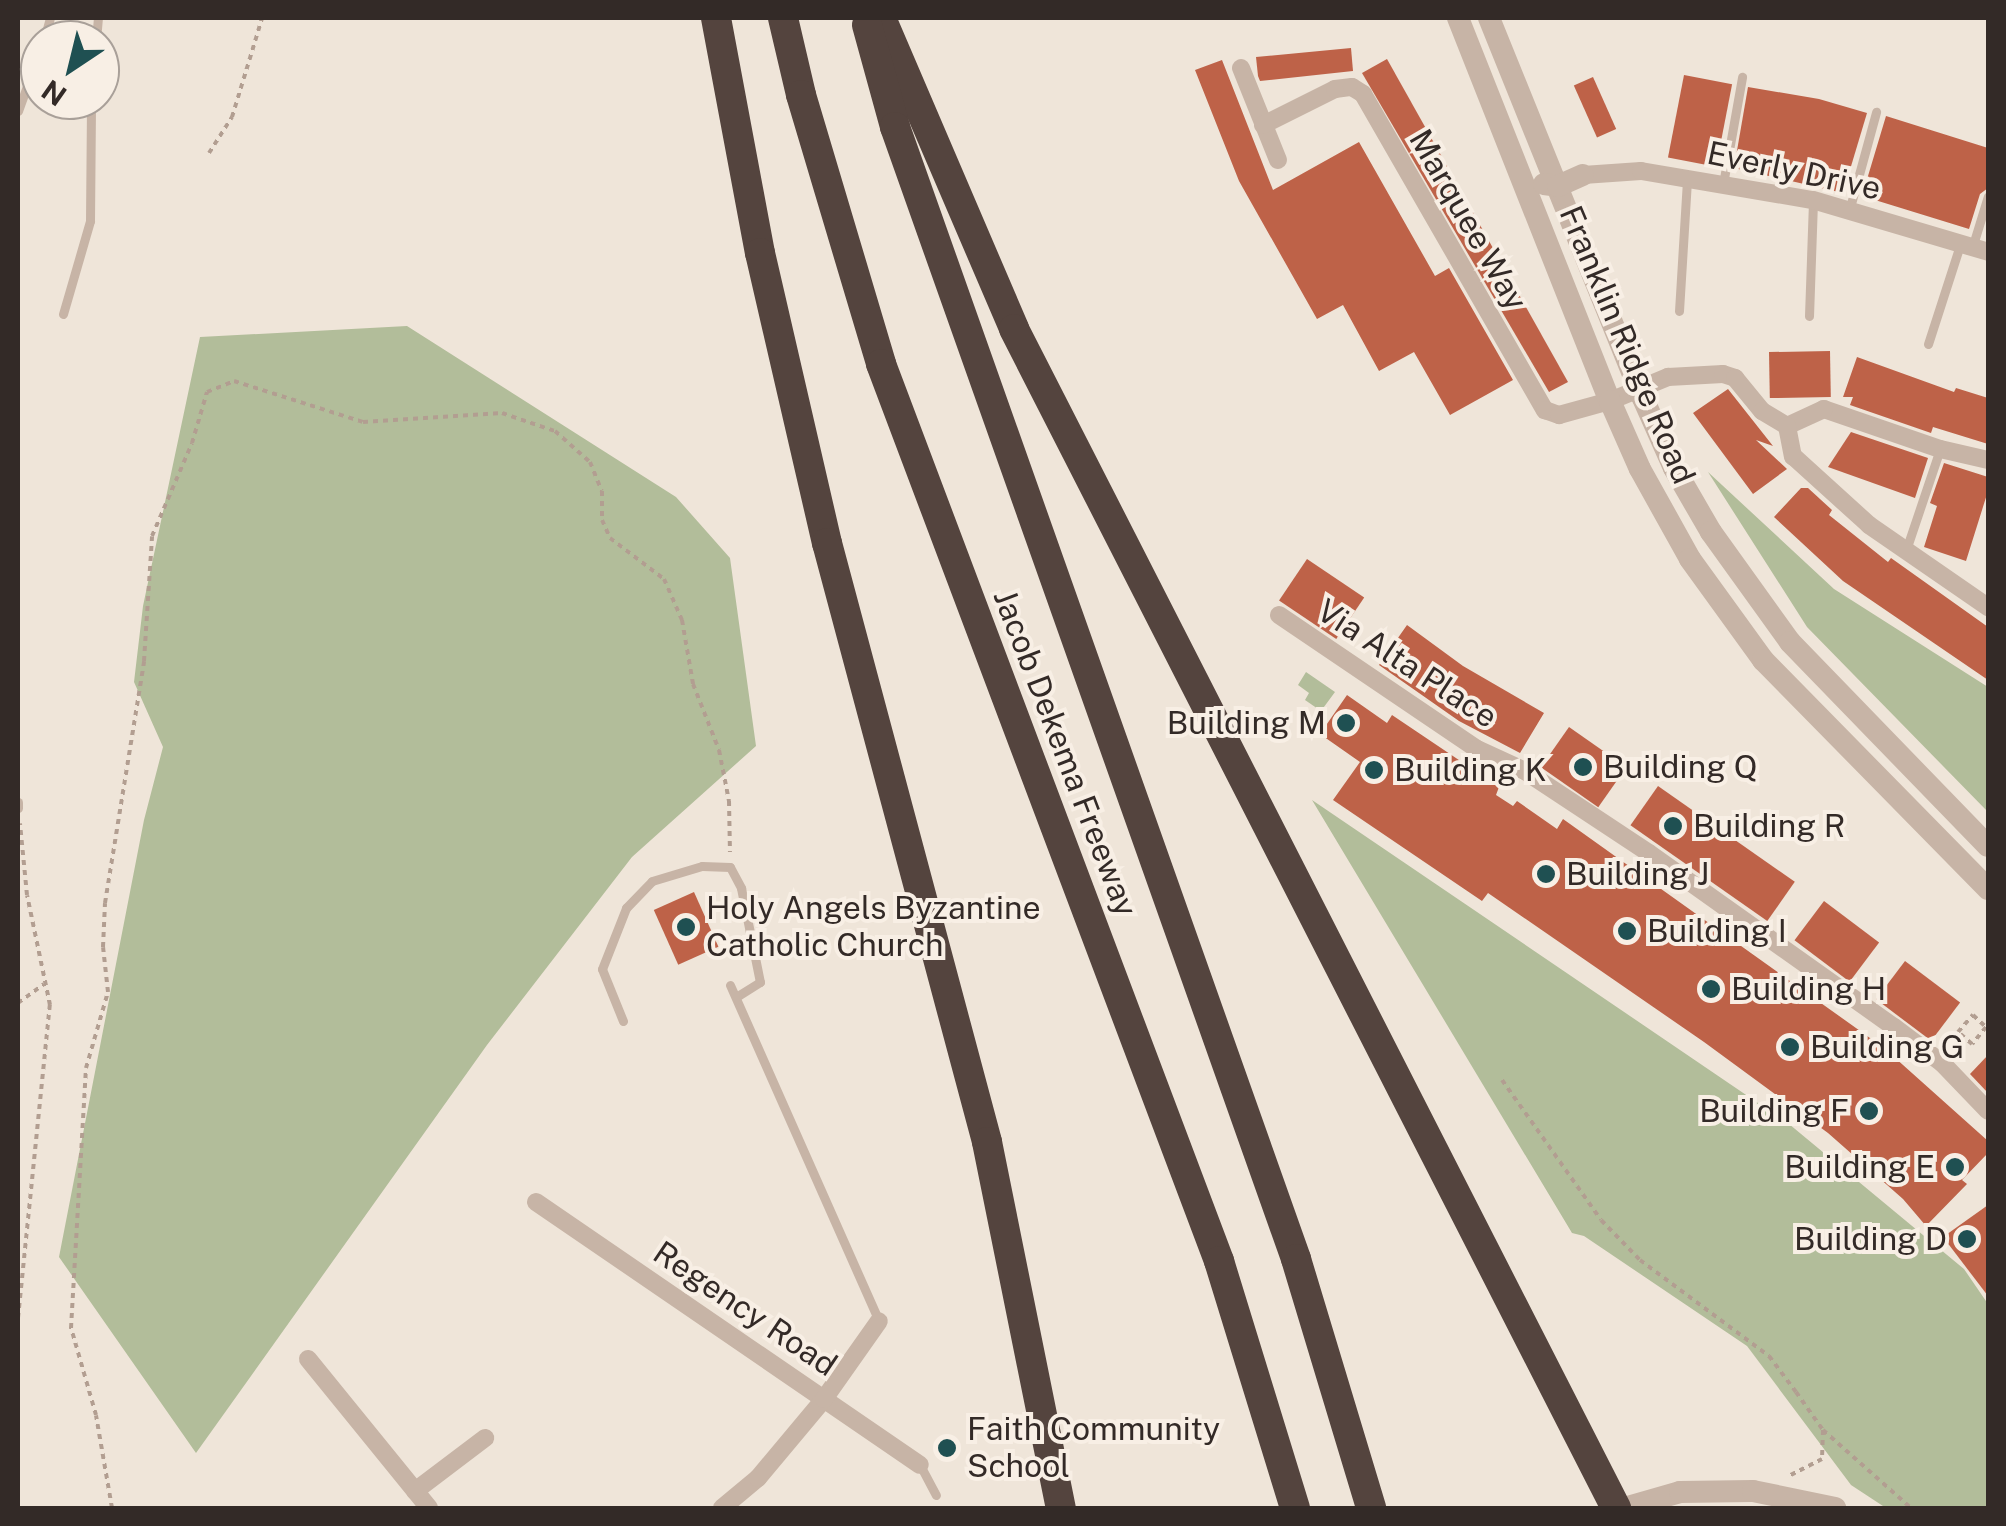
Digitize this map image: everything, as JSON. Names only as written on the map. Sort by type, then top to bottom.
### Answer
[{"type":"highway","points":[[716,18],[760,253],[827,543],[987,1142],[1061,1508]]},
{"type":"highway","name":"Jacob Dekema Freeway","points":[[783,18],[801,95],[881,364],[1219,1261],[1295,1508]]},
{"type":"highway","name":"Jacob Dekema Freeway","points":[[865,18],[895,126],[1296,1259],[1371,1508]]},
{"type":"highway","points":[[881,18],[1014,329],[1616,1508]]},
{"type":"street","name":"Franklin Ridge Road","points":[[1458,18],[1610,401],[1677,537],[1763,660],[1988,889]]},
{"type":"street","name":"Franklin Ridge Road","points":[[1489,18],[1639,389],[1674,468],[1729,560],[1790,642],[1988,846]]},
{"type":"street","points":[[1240,68],[1278,160]]},
{"type":"street","name":"Marquee Way","points":[[1263,124],[1335,89],[1352,87],[1363,94],[1538,404],[1559,415],[1610,401]]},
{"type":"street","points":[[1494,114],[1509,122],[1535,176],[1547,186],[1558,186],[1583,175]]},
{"type":"street","name":"Everly Drive","points":[[1583,175],[1642,171],[1814,200],[1974,248]]},
{"type":"street","points":[[1574,307],[1596,329],[1619,385],[1639,389]]},
{"type":"street","points":[[1610,401],[1668,377],[1722,374],[1735,378],[1762,411],[1788,426]]},
{"type":"street","points":[[1610,401],[1630,401],[1638,409],[1662,459],[1674,468]]},
{"type":"street","points":[[1788,426],[1824,409],[1988,460]]},
{"type":"street","points":[[1788,426],[1793,456],[1906,552],[1988,607]]},
{"type":"street","name":"Via Alta Place","points":[[1280,615],[1477,749],[1525,771],[1649,853],[1894,1027],[1942,1064],[1988,1111]]},
{"type":"street","name":"Regency Road","points":[[536,1202],[920,1465]]},
{"type":"street","points":[[722,1508],[758,1478],[824,1399],[879,1322]]},
{"type":"street","points":[[308,1359],[428,1508]]},
{"type":"street","points":[[414,1491],[485,1438]]},
{"type":"street","points":[[1624,1508],[1680,1492],[1753,1491],[1835,1508]]},
{"type":"lane","points":[[1722,184],[1742,77]]},
{"type":"lane","points":[[1849,211],[1876,112]]},
{"type":"lane","points":[[64,314],[90,221],[91,120]]},
{"type":"lane","points":[[1679,311],[1686,179]]},
{"type":"lane","points":[[1928,344],[1974,248],[1988,196]]},
{"type":"lane","points":[[1809,316],[1814,200]]},
{"type":"lane","points":[[1906,552],[1940,448]]},
{"type":"lane","points":[[623,1021],[602,969],[626,908],[652,880],[702,866],[730,866],[740,888],[760,982],[736,996]]},
{"type":"lane","points":[[730,985],[879,1322]]},
{"type":"lane","points":[[920,1465],[936,1496]]},
{"type":"path","points":[[209,154],[232,116],[262,18]]},
{"type":"path","points":[[112,1508],[96,1415],[71,1328],[86,1068],[108,992],[105,903],[144,662],[152,536],[192,443],[207,392],[234,380],[364,422],[502,413],[555,431],[590,462],[602,491],[602,520],[610,538],[664,578],[682,620],[693,684],[719,750],[729,801],[730,866]]},
{"type":"path","points":[[18,805],[27,895],[50,1005],[18,1318]]},
{"type":"path","points":[[18,1004],[44,984]]},
{"type":"path","points":[[1972,1015],[1986,1027],[1972,1044],[1964,1038],[1958,1032],[1972,1015]]},
{"type":"path","points":[[1957,1046],[1964,1038]]},
{"type":"path","points":[[1502,1080],[1601,1220],[1640,1260],[1769,1356],[1823,1430],[1911,1508]]},
{"type":"path","points":[[1783,1479],[1822,1459],[1823,1430]]},
{"type":"green space","points":[[407,326],[676,497],[730,558],[756,746],[632,857],[487,1045],[196,1453],[59,1257],[144,820],[163,747],[134,682],[143,606],[200,337]]},
{"type":"green space","points":[[1708,472],[1834,589],[1988,687],[1988,812],[1807,627]]},
{"type":"green space","points":[[1306,672],[1335,692],[1321,711],[1305,700],[1309,693],[1298,685]]},
{"type":"green space","points":[[1312,800],[1789,1124],[1964,1269],[1988,1304],[1988,1508],[1886,1508],[1851,1485],[1747,1346],[1584,1236],[1572,1233]]},
{"type":"building","points":[[1351,48],[1353,71],[1260,81],[1258,76],[1256,57]]},
{"type":"building","points":[[1387,59],[1568,382],[1549,392],[1362,73]]},
{"type":"building","points":[[1222,60],[1273,190],[1359,142],[1435,276],[1449,268],[1513,380],[1450,415],[1414,352],[1379,371],[1343,305],[1317,319],[1239,181],[1195,70]]},
{"type":"building","points":[[1684,75],[1732,84],[1716,167],[1668,157]]},
{"type":"building","points":[[1593,77],[1616,129],[1597,138],[1574,86]]},
{"type":"building","points":[[1748,87],[1819,99],[1867,113],[1843,193],[1734,168]]},
{"type":"building","points":[[1886,116],[1988,148],[1988,188],[1980,194],[1969,229],[1862,196]]},
{"type":"building","points":[[1830,351],[1831,397],[1770,398],[1769,352]]},
{"type":"building","points":[[1857,357],[1954,392],[1956,388],[1988,398],[1988,444],[1933,427],[1931,433],[1850,405],[1853,397],[1843,397]]},
{"type":"building","points":[[1728,389],[1773,446],[1756,440],[1787,469],[1753,494],[1693,413]]},
{"type":"building","points":[[1851,432],[1928,458],[1915,498],[1828,467]]},
{"type":"building","points":[[1944,463],[1988,477],[1988,491],[1966,561],[1924,547],[1937,506],[1930,503]]},
{"type":"building","points":[[1801,488],[1808,488],[1832,510],[1829,515],[1888,562],[1891,558],[1988,627],[1988,680],[1843,581],[1774,517]]},
{"type":"building","points":[[1307,559],[1364,598],[1336,639],[1279,600]]},
{"type":"building","points":[[1407,625],[1463,666],[1544,713],[1520,753],[1459,721],[1379,665]]},
{"type":"building","points":[[1347,695],[1387,723],[1392,715],[1499,787],[1496,795],[1513,806],[1517,801],[1557,829],[1563,819],[1884,1048],[1988,1141],[1988,1153],[1962,1180],[1967,1184],[1926,1226],[1903,1199],[1828,1133],[1704,1042],[1488,893],[1482,901],[1333,800],[1360,762],[1320,734]]},
{"type":"building","name":"Building Q","points":[[1569,727],[1626,767],[1598,807],[1541,767]]},
{"type":"building","points":[[1658,786],[1795,882],[1767,921],[1630,825]]},
{"type":"building","name":"Holy Angels Byzantine Catholic Church","points":[[694,892],[718,947],[678,965],[654,910]]},
{"type":"building","points":[[1824,901],[1879,943],[1850,982],[1795,940]]},
{"type":"building","points":[[1905,961],[1960,1003],[1931,1041],[1876,999]]},
{"type":"building","points":[[1988,1055],[1988,1093],[1970,1074]]},
{"type":"building","name":"Building D","points":[[1988,1205],[1988,1296],[1943,1237]]},
{"type":"place","name":"Building M","points":[[1346,723]]},
{"type":"place","name":"Building Q","points":[[1583,767]]},
{"type":"place","name":"Building K","points":[[1374,770]]},
{"type":"place","name":"Building R","points":[[1673,826]]},
{"type":"place","name":"Building J","points":[[1546,874]]},
{"type":"place","name":"Holy Angels Byzantine Catholic Church","points":[[686,927]]},
{"type":"place","name":"Building I","points":[[1627,931]]},
{"type":"place","name":"Building H","points":[[1711,989]]},
{"type":"place","name":"Building G","points":[[1790,1047]]},
{"type":"place","name":"Building F","points":[[1869,1111]]},
{"type":"place","name":"Building E","points":[[1955,1167]]},
{"type":"place","name":"Building D","points":[[1967,1239]]},
{"type":"place","name":"Faith Community School","points":[[947,1448]]}]
